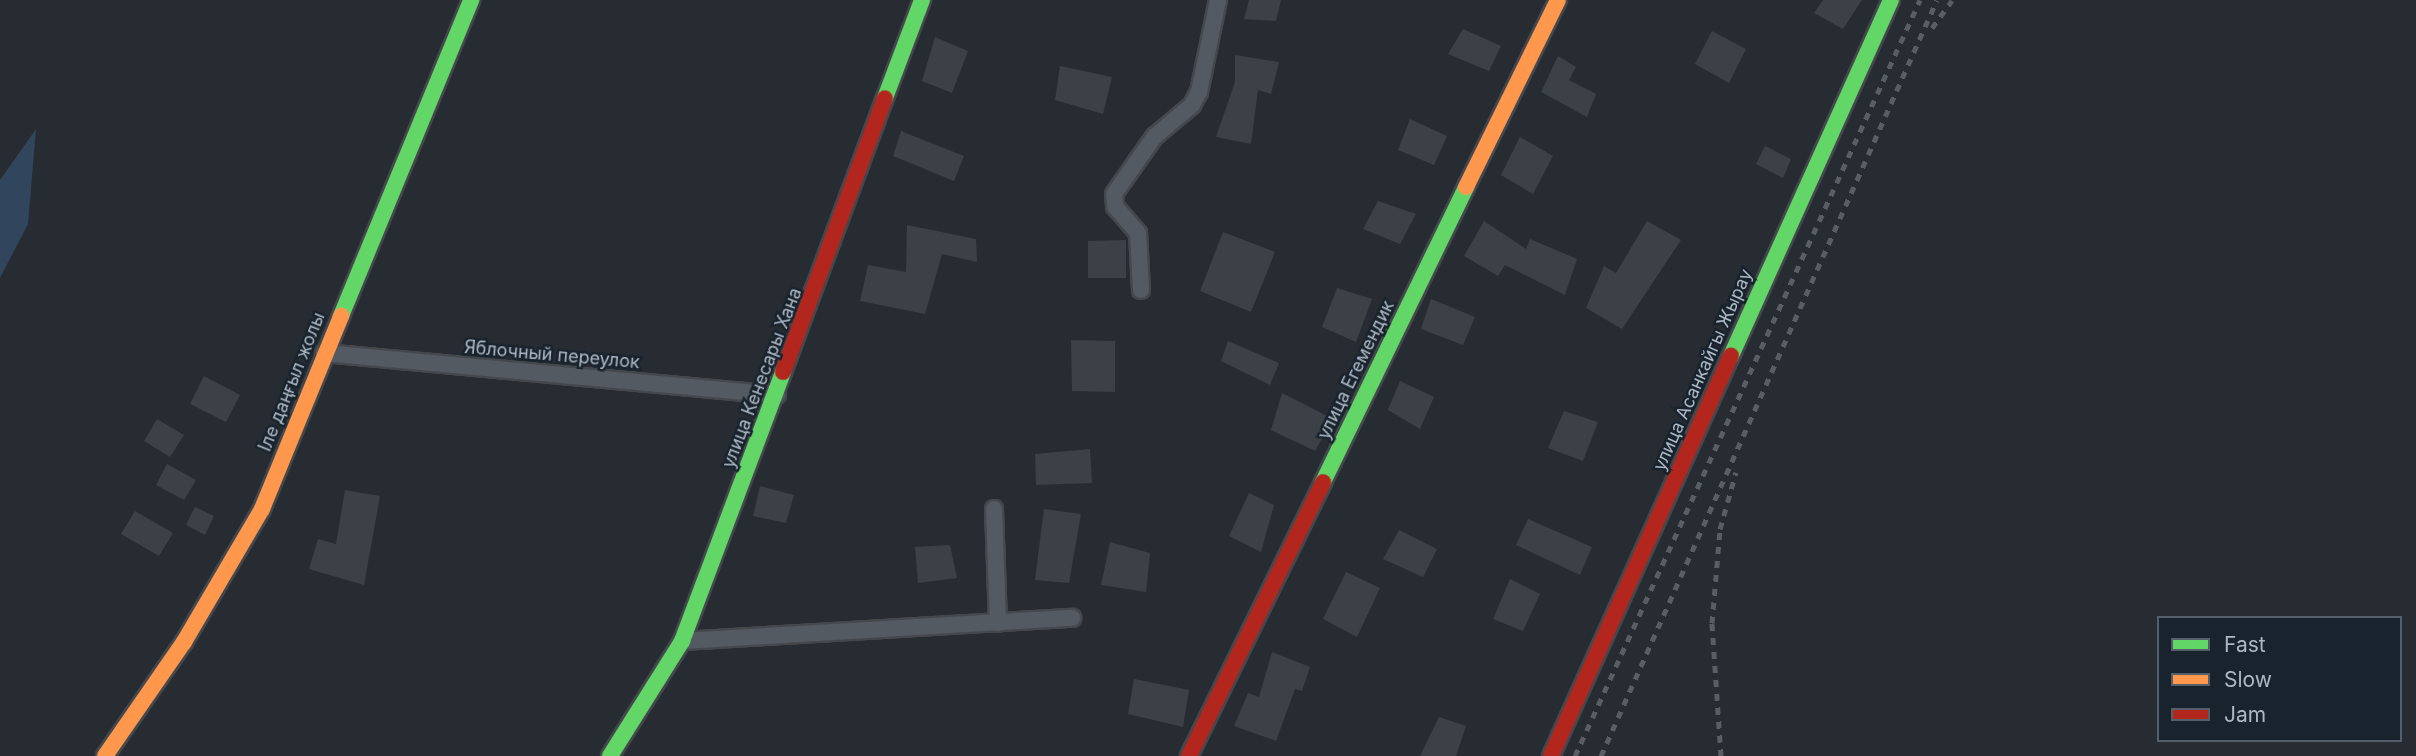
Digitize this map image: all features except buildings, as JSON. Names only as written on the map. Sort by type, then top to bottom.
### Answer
[{"type":"street","name":"Іле даңғыл жолы","points":[[105,756],[184,642],[262,509],[471,0]]},
{"type":"street","name":"улица Кенесары Хана","points":[[610,756],[682,641],[777,395],[922,0]]},
{"type":"street","points":[[1141,290],[1138,233],[1115,206],[1114,194],[1154,137],[1192,105],[1199,92],[1218,0]]},
{"type":"street","name":"улица Егемендик","points":[[1189,756],[1558,0]]},
{"type":"street","name":"улица Асанкайгы Жырау","points":[[1551,756],[1883,3]]},
{"type":"street","name":"Яблочный переулок","points":[[324,353],[777,395]]},
{"type":"street","points":[[994,509],[998,623]]},
{"type":"street","points":[[682,641],[1072,618]]},
{"type":"water","points":[[36,129],[28,224],[0,278],[0,180]]},
{"type":"railway","points":[[1575,756],[1920,0]]},
{"type":"railway","points":[[1601,756],[1937,0]]},
{"type":"railway","points":[[1932,28],[1952,0]]},
{"type":"railway","points":[[1721,756],[1712,623],[1720,529],[1736,472]]},
{"type":"traffic: fast","points":[[341,316],[471,0]]},
{"type":"traffic: fast","points":[[885,98],[922,0]]},
{"type":"traffic: fast","points":[[1731,356],[1891,0]]},
{"type":"traffic: fast","points":[[1323,482],[1466,187]]},
{"type":"traffic: fast","points":[[610,756],[682,641],[783,372]]},
{"type":"traffic: slow","points":[[1466,187],[1558,0]]},
{"type":"traffic: slow","points":[[105,756],[184,642],[262,509],[341,316]]},
{"type":"traffic: jam","points":[[783,372],[885,98]]},
{"type":"traffic: jam","points":[[1551,756],[1731,356]]},
{"type":"traffic: jam","points":[[1189,756],[1323,482]]}]
